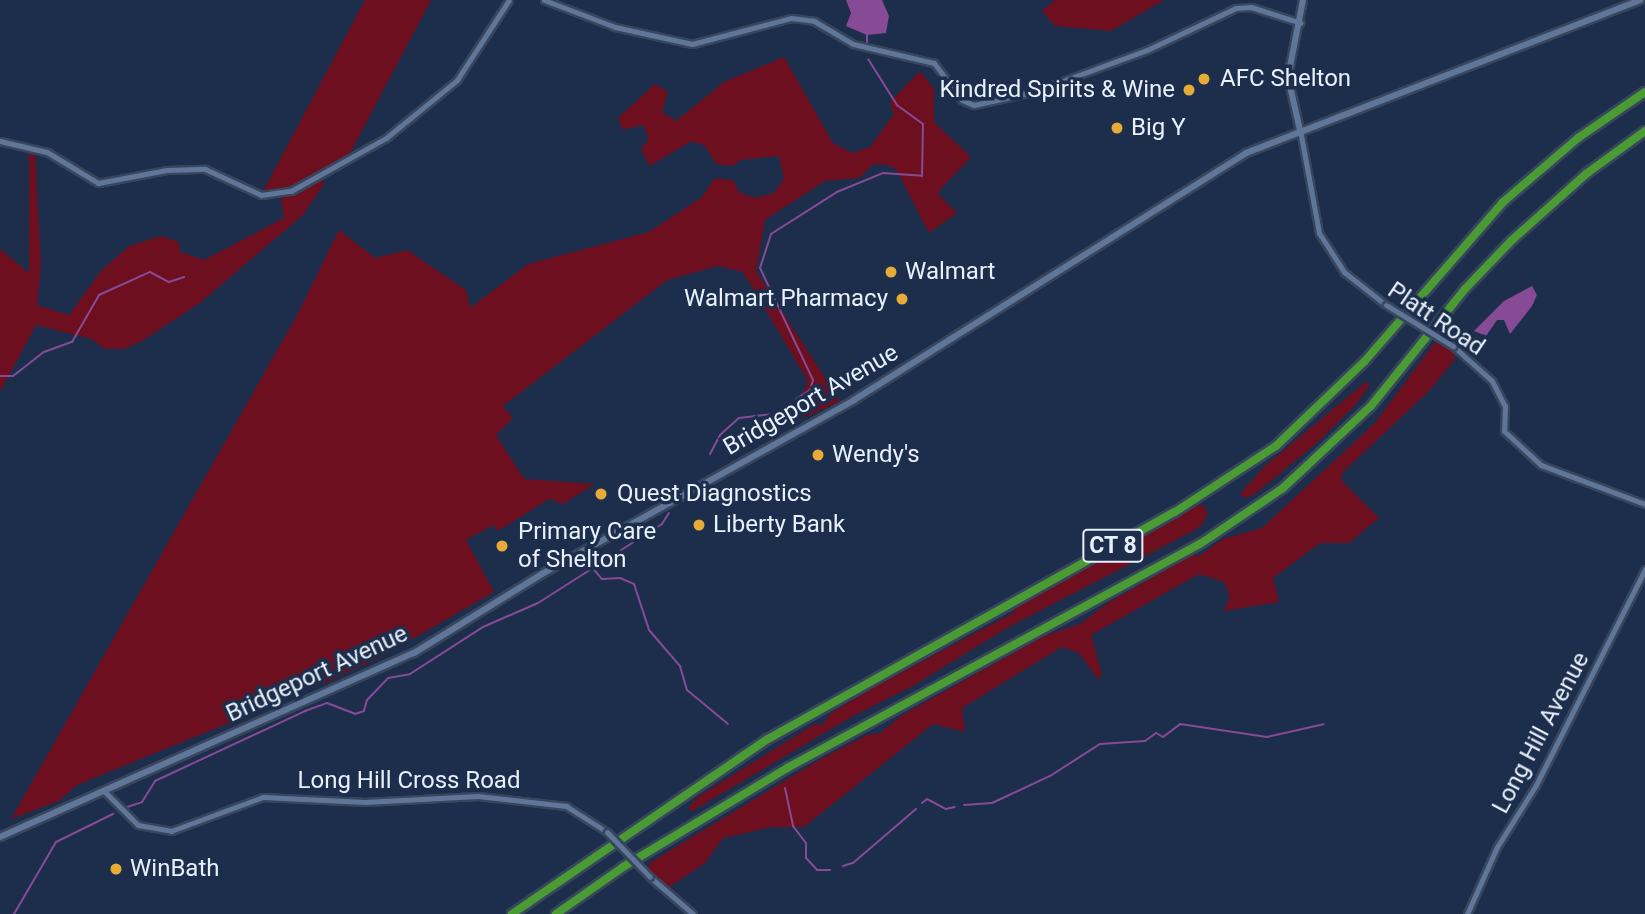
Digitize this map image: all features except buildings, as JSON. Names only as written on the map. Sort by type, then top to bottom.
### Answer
[{"type":"highway","name":"CT 8","points":[[512,914],[768,738],[1175,512],[1276,446],[1364,362],[1502,203],[1578,138],[1645,92]]},
{"type":"highway","name":"CT 8","points":[[556,914],[623,867],[787,768],[1200,544],[1283,488],[1371,406],[1465,289],[1511,241],[1586,174],[1645,131]]},
{"type":"main road","points":[[1300,130],[1288,77],[1301,23],[1303,0]]},
{"type":"main road","name":"Bridgeport Avenue","points":[[0,837],[414,653],[542,574],[865,394],[1206,174],[1300,130],[1640,0]]},
{"type":"street","points":[[0,141],[47,152],[98,183],[167,170],[205,169],[261,195],[291,191],[377,144],[457,80],[509,0]]},
{"type":"street","points":[[544,0],[615,27],[692,44],[791,18],[814,21],[853,44],[934,63],[962,100],[974,105],[1058,82],[1147,50],[1236,8],[1251,8],[1301,23]]},
{"type":"street","name":"Platt Road","points":[[1300,130],[1318,233],[1344,272],[1386,305],[1453,346],[1492,381],[1505,406],[1504,431],[1541,465],[1645,504]]},
{"type":"street","name":"Long Hill Avenue","points":[[1467,914],[1497,848],[1536,785],[1645,569]]},
{"type":"street","name":"Long Hill Cross Road","points":[[104,791],[131,820],[151,830],[171,831],[263,797],[365,802],[488,796],[566,806],[607,832],[650,877],[693,914]]},
{"type":"shaded area","points":[[365,0],[431,0],[348,157],[297,185],[261,195]]},
{"type":"shaded area","points":[[846,0],[882,0],[889,16],[886,33],[867,35],[846,26],[851,13]]},
{"type":"shaded area","points":[[1055,0],[1164,0],[1111,31],[1055,26],[1042,11]]},
{"type":"shaded area","points":[[784,57],[833,143],[852,153],[870,147],[894,114],[890,102],[920,71],[934,89],[934,122],[971,157],[937,193],[957,213],[929,233],[896,169],[887,165],[874,164],[859,178],[825,181],[765,220],[756,271],[840,401],[806,417],[796,409],[808,381],[743,272],[718,266],[667,280],[503,406],[513,418],[496,435],[524,479],[594,484],[563,504],[549,499],[498,531],[493,525],[466,540],[494,592],[390,652],[328,682],[273,698],[256,712],[77,785],[59,801],[11,819],[296,317],[339,230],[375,258],[407,250],[466,290],[470,308],[528,264],[649,232],[702,197],[715,178],[733,180],[740,193],[756,198],[774,193],[784,179],[779,156],[741,160],[732,166],[716,164],[705,146],[692,141],[649,166],[641,149],[649,139],[643,125],[623,130],[618,118],[655,84],[668,92],[662,112],[676,121],[724,82]]},
{"type":"shaded area","points":[[29,149],[35,151],[41,266],[37,305],[69,315],[101,271],[129,246],[161,236],[179,242],[180,252],[204,260],[284,218],[280,193],[295,192],[323,179],[324,184],[303,215],[201,302],[142,341],[124,349],[105,349],[91,339],[36,325],[0,392],[0,249],[29,273]]},
{"type":"shaded area","points":[[1532,286],[1537,295],[1532,306],[1510,334],[1504,320],[1497,320],[1486,336],[1474,331],[1504,301]]},
{"type":"shaded area","points":[[1436,341],[1454,353],[1455,359],[1430,390],[1343,472],[1341,480],[1379,518],[1349,543],[1320,543],[1273,578],[1279,602],[1223,611],[1230,597],[1224,582],[1199,574],[1091,635],[1102,674],[1098,679],[1079,653],[1062,647],[962,708],[965,732],[933,724],[804,827],[772,827],[723,838],[705,863],[668,888],[648,869],[651,862],[819,760],[867,735],[880,733],[904,714],[1044,636],[1080,624],[1108,603],[1193,554],[1199,556],[1223,539],[1262,528],[1374,424]]},
{"type":"shaded area","points":[[1367,381],[1369,386],[1357,403],[1319,441],[1256,493],[1246,498],[1240,494],[1266,465]]},
{"type":"shaded area","points":[[1203,505],[1208,512],[1202,525],[1193,531],[1007,628],[911,687],[853,716],[692,811],[688,809],[696,798],[815,724],[822,725],[831,713],[876,686],[1013,613],[1016,607],[1196,506]]},
{"type":"waterway","points":[[867,33],[867,43]]},
{"type":"waterway","points":[[796,399],[810,390],[813,380],[760,268],[771,234],[837,192],[883,173],[922,176],[923,124],[897,105],[868,59]]},
{"type":"waterway","points":[[0,376],[13,376],[44,352],[72,342],[99,295],[150,272],[169,282],[184,277]]},
{"type":"waterway","points":[[710,454],[720,435],[739,418],[777,413]]},
{"type":"waterway","points":[[124,808],[142,802],[155,781],[305,711],[327,703],[355,714],[364,711],[367,700],[388,678],[410,674],[483,627],[538,603],[662,524],[669,513]]},
{"type":"waterway","points":[[591,566],[602,579],[620,578],[634,584],[649,630],[680,666],[687,690],[728,724]]},
{"type":"waterway","points":[[964,805],[992,803],[1050,776],[1100,744],[1145,741],[1156,733],[1163,737],[1180,724],[1267,737],[1324,724]]},
{"type":"waterway","points":[[785,788],[793,826],[806,843],[806,858],[817,870],[830,870]]},
{"type":"waterway","points":[[922,803],[927,799],[946,809],[955,807]]},
{"type":"waterway","points":[[843,866],[853,863],[916,809]]},
{"type":"waterway","points":[[14,914],[56,842],[113,814]]},
{"type":"place","name":"AFC Shelton","points":[[1204,79]]},
{"type":"place","name":"Kindred Spirits & Wine","points":[[1189,90]]},
{"type":"place","name":"Big Y","points":[[1117,128]]},
{"type":"place","name":"Walmart","points":[[891,272]]},
{"type":"place","name":"Walmart Pharmacy","points":[[902,299]]},
{"type":"place","name":"Wendy's","points":[[818,455]]},
{"type":"place","name":"Quest Diagnostics","points":[[601,494]]},
{"type":"place","name":"Liberty Bank","points":[[699,525]]},
{"type":"place","name":"Primary Care of Shelton","points":[[502,546]]},
{"type":"place","name":"WinBath","points":[[116,869]]}]
